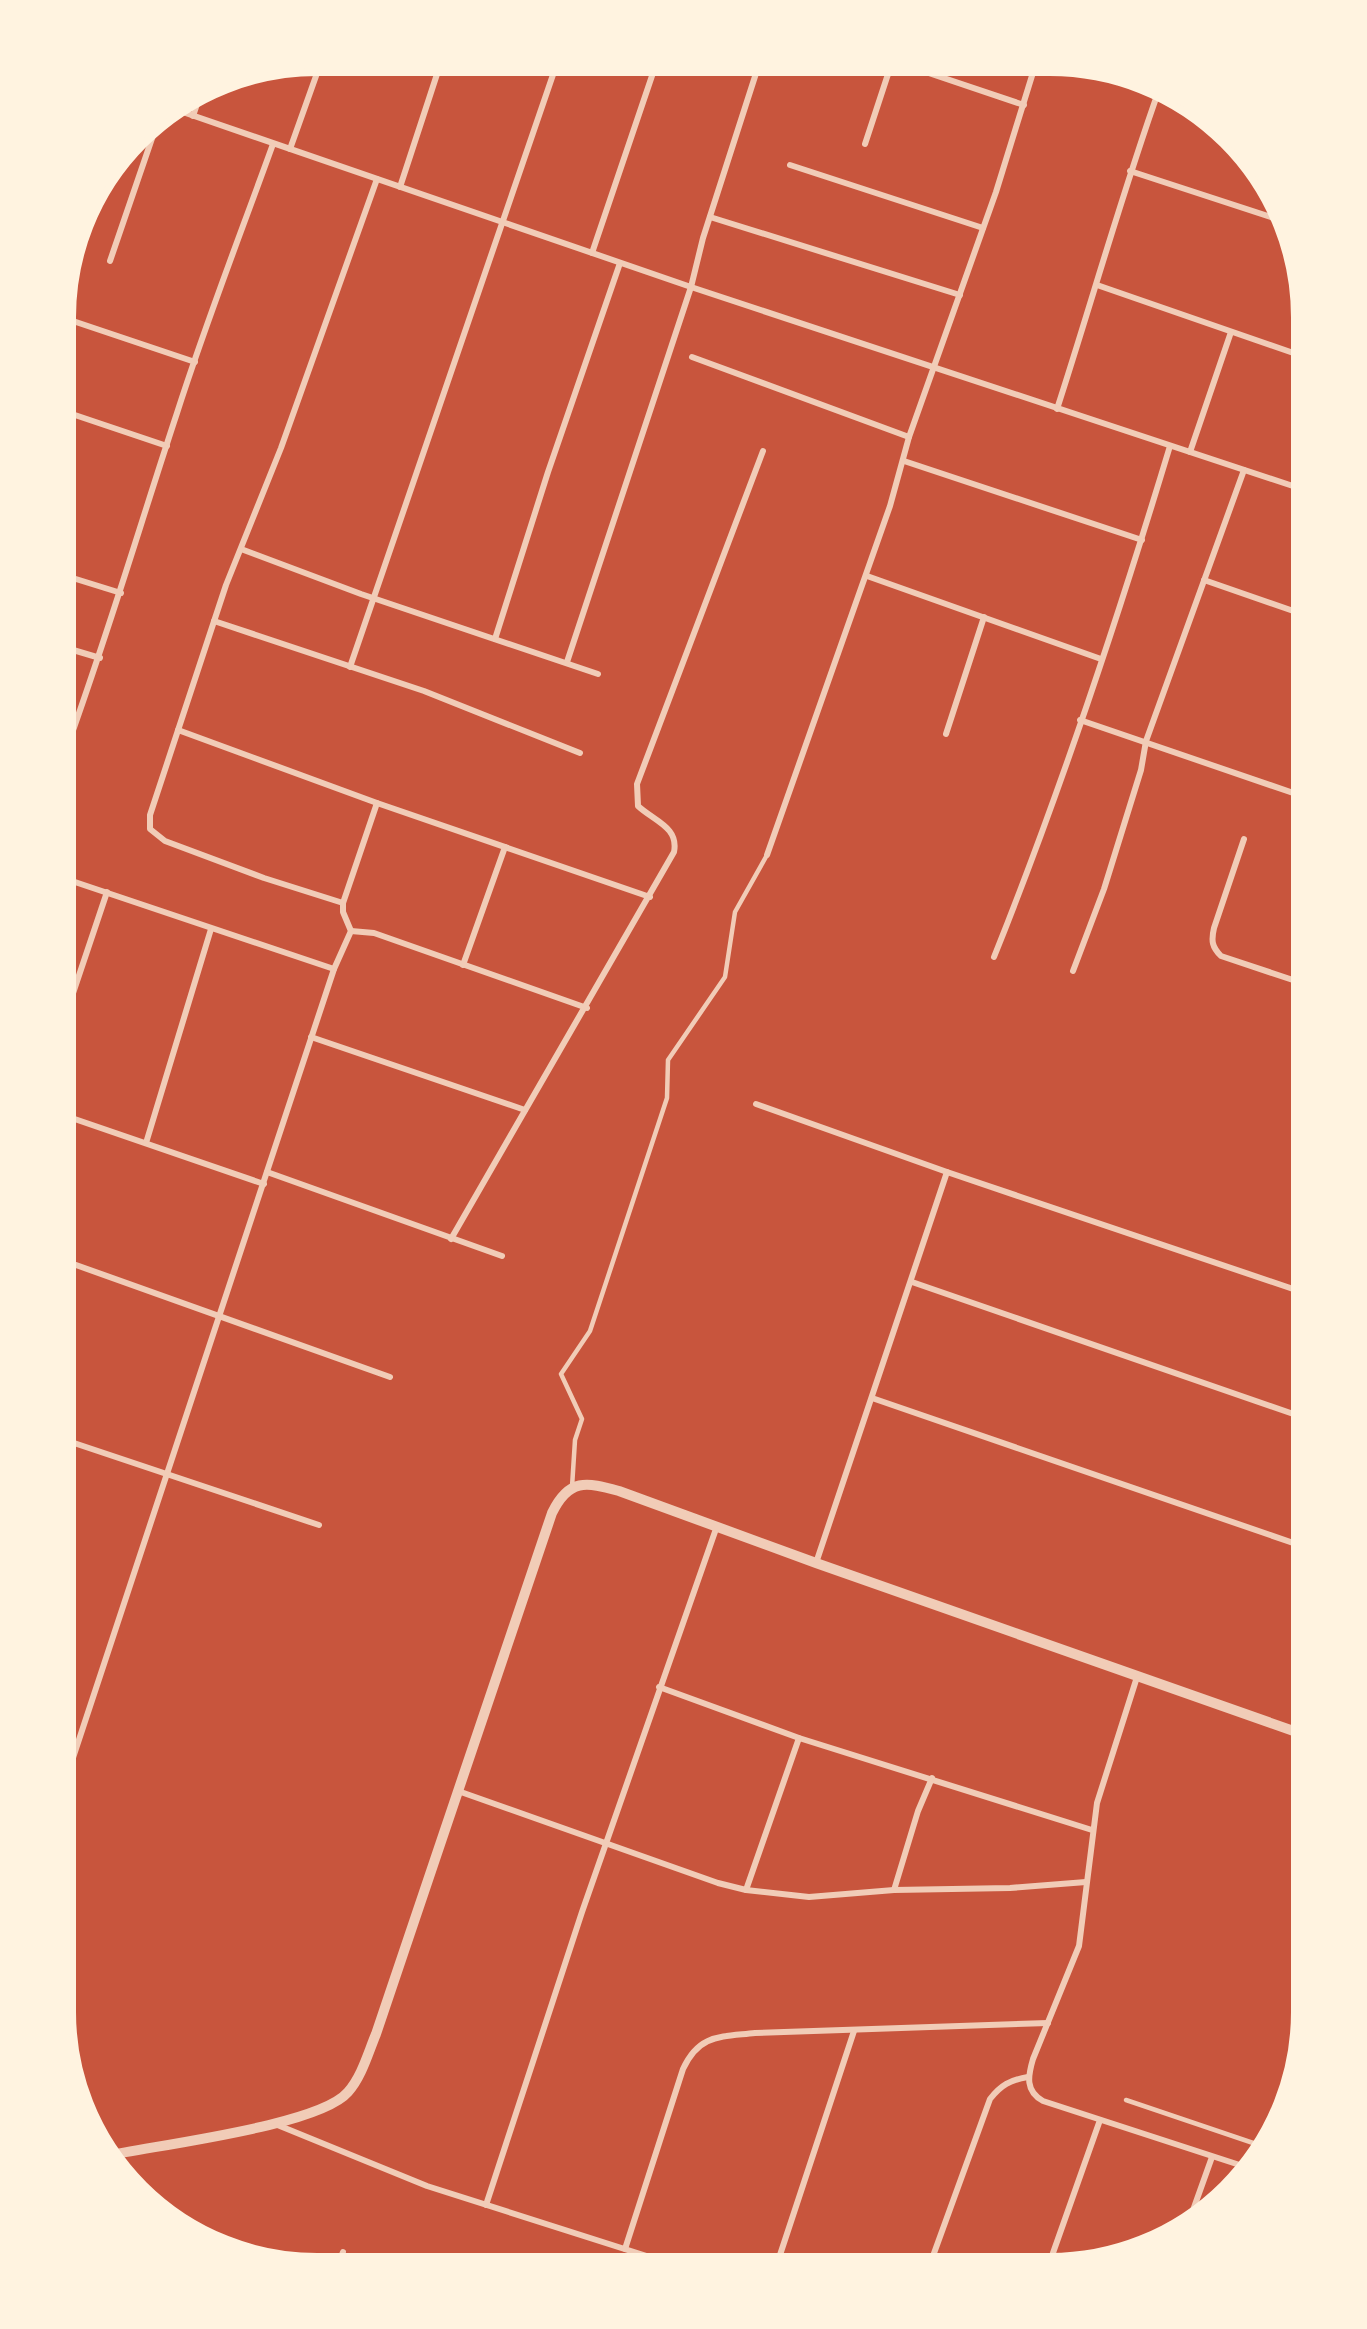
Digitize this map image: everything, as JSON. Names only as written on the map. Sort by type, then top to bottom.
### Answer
[{"type":"street","points":[[290,149],[317,72]]},
{"type":"street","points":[[400,187],[438,72]]},
{"type":"street","points":[[350,667],[486,274],[501,222],[536,131],[554,72]]},
{"type":"street","points":[[592,253],[653,72]]},
{"type":"street","points":[[567,662],[691,287],[710,217],[756,72]]},
{"type":"street","points":[[865,144],[889,72]]},
{"type":"street","points":[[926,72],[1024,105]]},
{"type":"street","points":[[767,855],[867,576],[904,461],[909,437],[984,228],[1033,72]]},
{"type":"street","points":[[1057,409],[1097,285],[1130,171],[1157,96]]},
{"type":"street","points":[[193,116],[197,103]]},
{"type":"street","points":[[182,112],[691,287],[1295,487]]},
{"type":"street","points":[[110,261],[153,135]]},
{"type":"street","points":[[72,734],[122,593],[195,362],[273,144]]},
{"type":"street","points":[[790,165],[984,228]]},
{"type":"street","points":[[1130,171],[1272,217]]},
{"type":"street","points":[[343,903],[264,878],[156,836],[150,829],[150,815],[214,621],[288,429],[376,179]]},
{"type":"street","points":[[710,217],[960,295]]},
{"type":"street","points":[[495,639],[551,462],[620,263]]},
{"type":"street","points":[[1097,285],[1295,354]]},
{"type":"street","points":[[72,321],[195,362]]},
{"type":"street","points":[[1190,452],[1231,332]]},
{"type":"street","points":[[692,357],[909,437]]},
{"type":"street","points":[[72,414],[167,446]]},
{"type":"street","points":[[994,957],[1024,883],[1142,540],[1170,446]]},
{"type":"street","points":[[451,1239],[675,852],[677,840],[672,830],[638,806],[637,784],[763,451]]},
{"type":"street","points":[[904,461],[1142,540]]},
{"type":"street","points":[[1073,971],[1104,889],[1141,770],[1146,741],[1244,470]]},
{"type":"street","points":[[242,549],[374,598],[598,674]]},
{"type":"street","points":[[867,576],[1101,659]]},
{"type":"street","points":[[72,578],[122,593]]},
{"type":"street","points":[[1204,580],[1295,612]]},
{"type":"street","points":[[946,734],[984,617]]},
{"type":"street","points":[[214,621],[424,692],[580,753]]},
{"type":"street","points":[[72,650],[100,658]]},
{"type":"street","points":[[1080,720],[1295,793]]},
{"type":"street","points":[[178,730],[377,803],[650,897]]},
{"type":"street","points":[[72,1757],[264,1184],[311,1036],[334,969],[351,931],[343,903],[377,803]]},
{"type":"street","points":[[1244,839],[1214,928],[1211,940],[1214,949],[1221,956],[1295,981]]},
{"type":"street","points":[[463,965],[505,847]]},
{"type":"street","points":[[72,881],[334,969]]},
{"type":"street","points":[[72,996],[107,892]]},
{"type":"street","points":[[146,1143],[211,929]]},
{"type":"street","points":[[351,931],[374,933],[586,1008]]},
{"type":"street","points":[[311,1036],[525,1110]]},
{"type":"street","points":[[756,1104],[947,1172],[1295,1290]]},
{"type":"street","points":[[72,1118],[264,1184]]},
{"type":"street","points":[[267,1172],[502,1256]]},
{"type":"street","points":[[816,1563],[947,1172]]},
{"type":"street","points":[[72,1264],[390,1377]]},
{"type":"street","points":[[912,1282],[1295,1415]]},
{"type":"street","points":[[872,1398],[1295,1544]]},
{"type":"street","points":[[72,1443],[319,1525]]},
{"type":"street","points":[[117,2154],[275,2124],[327,2108],[348,2092],[362,2069],[552,1513],[560,1496],[572,1487],[592,1484],[619,1491],[1295,1732]]},
{"type":"street","points":[[486,2205],[659,1687],[717,1526]]},
{"type":"street","points":[[1137,1677],[1106,1770],[1092,1830],[1086,1903],[1079,1946],[1028,2077],[1036,2097],[1240,2166]]},
{"type":"street","points":[[659,1687],[800,1738],[1092,1830]]},
{"type":"street","points":[[746,1890],[800,1738]]},
{"type":"street","points":[[894,1890],[918,1811],[932,1778]]},
{"type":"street","points":[[458,1791],[718,1883],[746,1890],[809,1897],[894,1890],[1010,1888],[1086,1882]]},
{"type":"street","points":[[625,2249],[683,2069],[696,2047],[710,2040],[755,2033],[1048,2023]]},
{"type":"street","points":[[779,2257],[854,2031]]},
{"type":"street","points":[[933,2257],[990,2099],[1000,2086],[1012,2080],[1028,2077]]},
{"type":"street","points":[[1052,2257],[1100,2120]]},
{"type":"street","points":[[275,2124],[427,2186],[650,2257]]},
{"type":"street","points":[[1193,2211],[1212,2157]]},
{"type":"street","points":[[341,2257],[343,2252]]},
{"type":"lane","points":[[572,1487],[575,1440],[582,1419],[561,1374],[590,1331],[667,1098],[668,1060],[725,977],[735,912],[767,855]]},
{"type":"lane","points":[[1126,2100],[1256,2144]]}]
